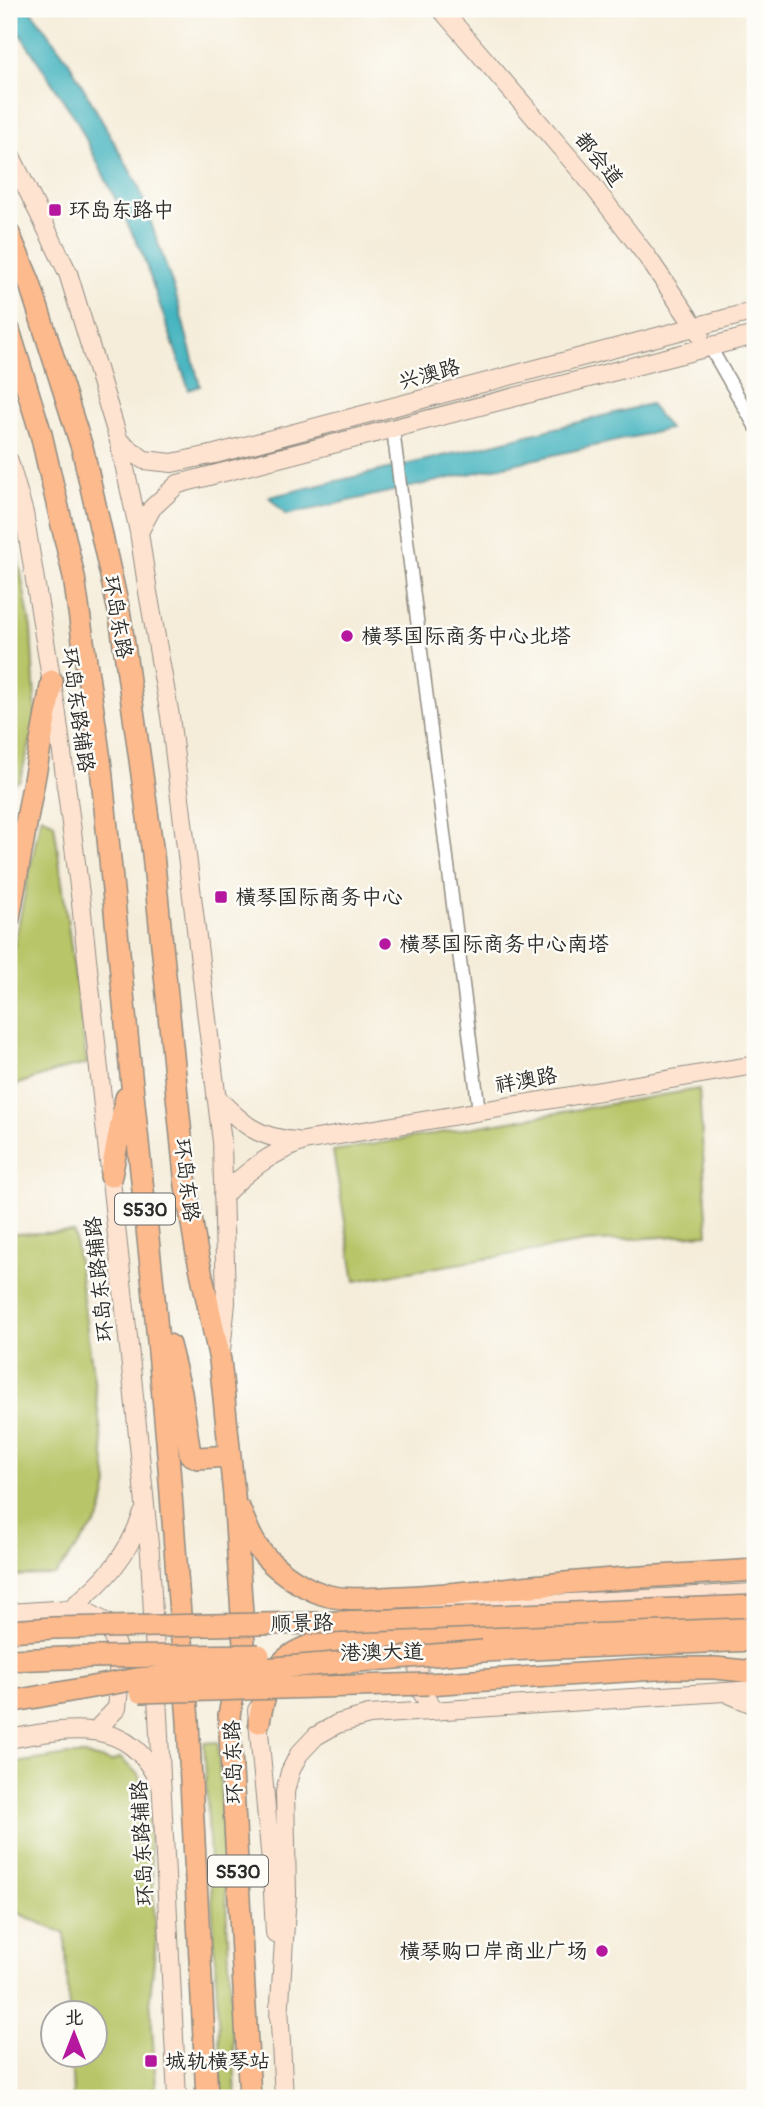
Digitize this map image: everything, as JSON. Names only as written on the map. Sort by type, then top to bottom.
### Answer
[{"type":"main road","name":"都会道","points":[[441,9],[586,177],[648,258],[710,347]]},
{"type":"main road","points":[[9,152],[68,273],[119,441],[139,531],[170,716],[222,1142],[226,1303],[220,1360]]},
{"type":"main road","name":"环岛东路","points":[[9,234],[29,281],[83,451],[120,616],[153,854],[186,1186],[220,1360],[234,1495],[244,1644],[229,1715],[250,2098]]},
{"type":"main road","name":"兴澳路","points":[[119,441],[144,460],[172,463],[215,454],[755,311]]},
{"type":"main road","name":"环岛东路","points":[[9,330],[41,434],[74,577],[101,767],[153,1286],[188,1721],[207,2098]]},
{"type":"main road","name":"兴澳路","points":[[139,531],[152,508],[178,484],[755,335]]},
{"type":"main road","name":"环岛东路辅路","points":[[9,461],[21,500],[52,681],[80,894],[150,1554],[177,2098]]},
{"type":"main road","points":[[9,918],[52,681]]},
{"type":"main road","name":"祥澳路","points":[[223,1196],[250,1169],[283,1149],[304,1141],[755,1065]]},
{"type":"main road","points":[[111,1176],[131,1075]]},
{"type":"main road","name":"祥澳路","points":[[216,1097],[244,1124],[257,1132],[276,1138],[304,1141]]},
{"type":"main road","points":[[153,1286],[181,1393],[190,1454],[198,1458],[230,1456]]},
{"type":"main road","points":[[234,1495],[259,1549],[303,1586],[334,1596],[575,1602],[755,1593]]},
{"type":"main road","points":[[70,1609],[97,1587],[120,1561],[136,1531],[145,1506]]},
{"type":"main road","points":[[334,1596],[755,1564]]},
{"type":"main road","points":[[424,1628],[452,1599],[567,1582],[755,1570]]},
{"type":"main road","name":"港澳大道","points":[[374,1621],[755,1606]]},
{"type":"main road","points":[[9,1614],[70,1609],[87,1612],[107,1623],[117,1648],[117,1708],[96,1730]]},
{"type":"main road","name":"顺景路","points":[[9,1631],[374,1621]]},
{"type":"main road","points":[[259,1722],[262,1700],[271,1676],[287,1658],[314,1643],[755,1622]]},
{"type":"main road","name":"港澳大道","points":[[9,1660],[483,1651],[755,1640]]},
{"type":"main road","points":[[244,1644],[259,1722],[272,1872],[284,2098]]},
{"type":"main road","points":[[421,1646],[418,1664],[420,1690],[434,1710]]},
{"type":"main road","points":[[9,1703],[137,1679],[483,1651]]},
{"type":"main road","points":[[9,1703],[131,1692],[428,1684],[672,1668],[755,1672]]},
{"type":"main road","points":[[279,2018],[287,1894],[285,1792],[290,1772],[299,1754],[316,1737],[337,1724],[369,1715],[755,1690]]},
{"type":"main road","points":[[722,1692],[755,1705]]},
{"type":"main road","points":[[9,1739],[96,1730],[118,1737],[134,1748],[152,1767],[162,1789]]},
{"type":"main road","points":[[282,2059],[294,2098]]},
{"type":"street","points":[[710,347],[755,425]]},
{"type":"street","points":[[393,429],[479,1111]]},
{"type":"green space","points":[[9,507],[31,629],[36,721],[20,780],[9,785]]},
{"type":"green space","points":[[41,816],[54,823],[87,1064],[9,1087],[9,970]]},
{"type":"green space","points":[[699,1089],[708,1234],[585,1242],[355,1281],[333,1151]]},
{"type":"green space","points":[[74,1232],[108,1485],[100,1518],[55,1575],[9,1576],[9,1234]]},
{"type":"green space","points":[[218,1742],[236,2098],[222,2098],[204,1743]]},
{"type":"green space","points":[[68,1755],[85,1755],[111,1762],[120,1758],[138,1774],[147,1796],[156,1941],[150,1997],[156,2087],[140,2098],[73,2098],[72,2068],[108,2068],[108,1998],[68,1998],[65,1934],[9,1909],[9,1764]]},
{"type":"water","points":[[9,9],[30,9],[69,62],[138,185],[175,292],[200,386],[189,390],[142,253],[77,121],[9,17]]},
{"type":"water","points":[[650,404],[669,429],[286,515],[269,497],[485,446]]},
{"type":"place","name":"环岛东路中","points":[[55,210]]},
{"type":"place","name":"横琴国际商务中心北塔","points":[[347,636]]},
{"type":"place","name":"横琴国际商务中心","points":[[221,897]]},
{"type":"place","name":"横琴国际商务中心南塔","points":[[385,944]]},
{"type":"place","name":"横琴购口岸商业广场","points":[[602,1951]]},
{"type":"place","name":"城轨横琴站","points":[[151,2061]]}]
